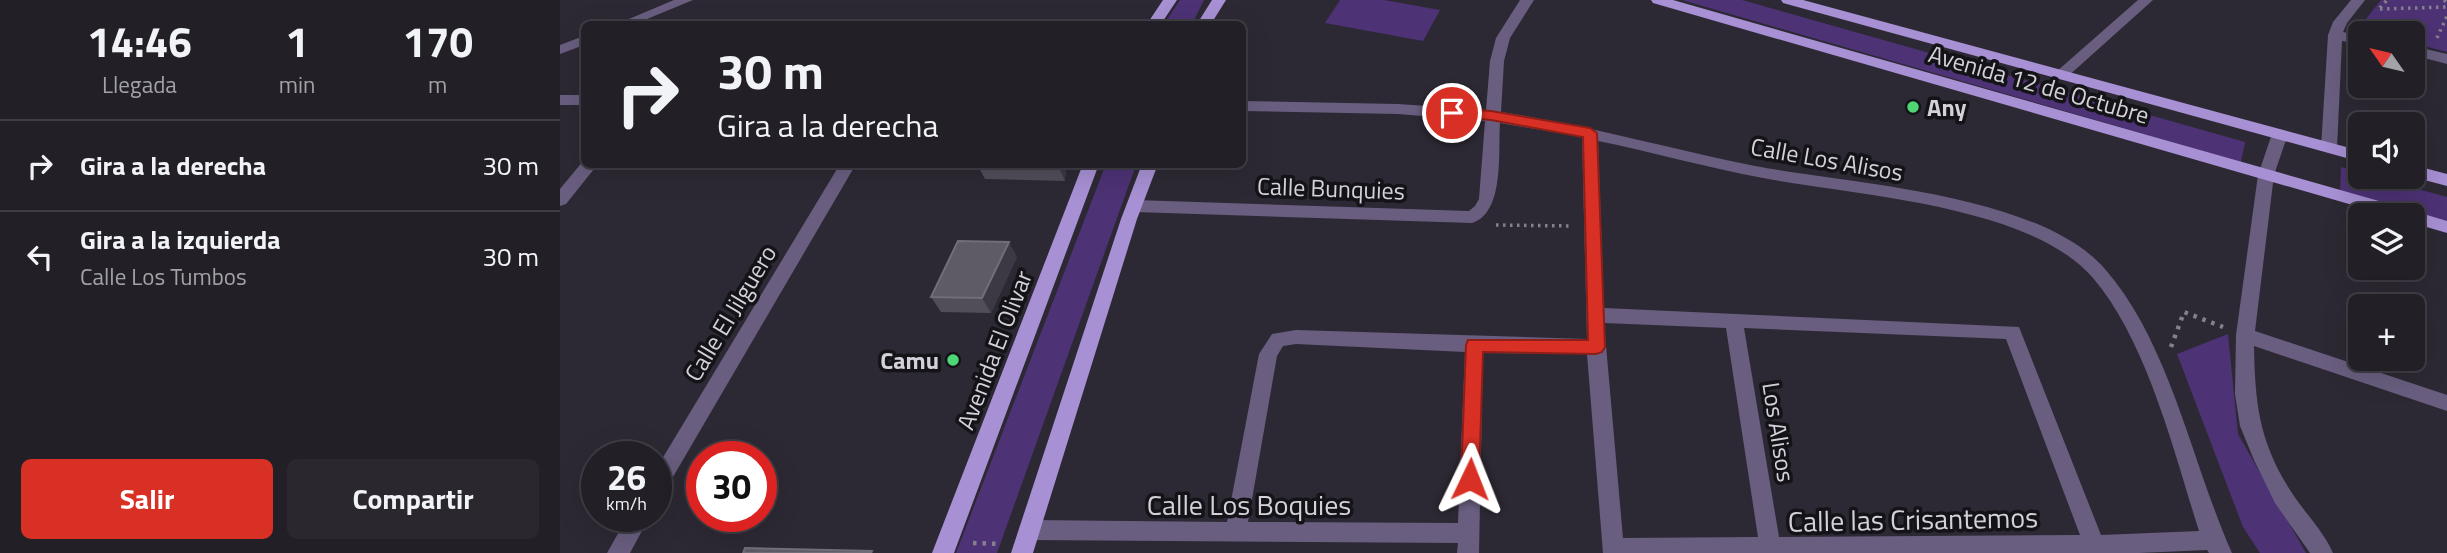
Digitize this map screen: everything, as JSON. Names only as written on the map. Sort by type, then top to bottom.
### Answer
[{"type":"main road","points":[[1156,21],[1170,0]]},
{"type":"main road","points":[[1206,21],[1219,0]]},
{"type":"main road","name":"Avenida 12 de Octubre","points":[[1658,0],[2365,203]]},
{"type":"main road","name":"Avenida 12 de Octubre","points":[[1788,0],[2348,153]]},
{"type":"main road","name":"Avenida El Olivar","points":[[945,548],[1089,168]]},
{"type":"main road","points":[[1026,542],[1149,168]]},
{"type":"main road","points":[[2425,174],[2447,180]]},
{"type":"main road","points":[[2425,221],[2447,227]]},
{"type":"street","points":[[632,21],[686,0]]},
{"type":"street","points":[[1477,214],[1488,199],[1491,116],[1497,61],[1503,38],[1527,0]]},
{"type":"street","points":[[2062,75],[2146,0]]},
{"type":"street","points":[[2329,148],[2335,34],[2340,22],[2358,0]]},
{"type":"street","points":[[2335,34],[2348,37]]},
{"type":"street","points":[[560,50],[581,41]]},
{"type":"street","points":[[2426,53],[2447,59]]},
{"type":"street","points":[[560,100],[581,100]]},
{"type":"street","name":"Calle Los Alisos","points":[[1246,106],[1433,111],[1491,116],[1590,133],[1759,173],[1980,211],[2026,226],[2075,250],[2118,296],[2164,396],[2217,547]]},
{"type":"street","points":[[1590,133],[1596,347],[1614,550]]},
{"type":"street","points":[[2280,134],[2266,175],[2245,335],[2245,394],[2250,426],[2282,496],[2322,553]]},
{"type":"street","points":[[560,200],[587,168]]},
{"type":"street","name":"Calle El Jilguero","points":[[672,461],[846,168]]},
{"type":"street","name":"Calle Bunquies","points":[[1135,206],[1477,214]]},
{"type":"street","points":[[1595,315],[2013,332],[2094,545]]},
{"type":"street","name":"Los Alisos","points":[[1734,320],[1771,551]]},
{"type":"street","points":[[2245,335],[2447,403]]},
{"type":"street","points":[[1236,532],[1268,354],[1278,339],[1297,337],[1596,347]]},
{"type":"street","points":[[1469,543],[1474,345]]},
{"type":"street","points":[[618,553],[630,532]]},
{"type":"street","name":"Calle Los Boquies","points":[[1026,542],[1236,532],[1469,543]]},
{"type":"street","name":"Calle las Crisantemos","points":[[1614,550],[1771,551],[2094,545],[2217,547]]},
{"type":"path","points":[[2387,0],[2380,9],[2446,3]]},
{"type":"path","points":[[2433,48],[2447,16]]},
{"type":"path","points":[[1477,214],[1493,225],[1592,226]]},
{"type":"path","points":[[2148,361],[2168,354],[2185,312],[2245,335]]},
{"type":"path","points":[[945,548],[1026,542]]},
{"type":"shaded area","points":[[1180,0],[1204,0],[1194,21],[1166,21]]},
{"type":"shaded area","points":[[1340,0],[1384,0],[1440,10],[1423,41],[1325,23]]},
{"type":"shaded area","points":[[1682,0],[1742,0],[2245,142],[2241,162]]},
{"type":"shaded area","points":[[2381,0],[2447,0],[2447,52],[2426,46],[2426,21],[2364,21]]},
{"type":"shaded area","points":[[2341,167],[2348,169],[2348,189],[2418,189],[2447,197],[2447,222],[2425,216],[2425,203],[2381,203],[2340,191]]},
{"type":"shaded area","points":[[1104,168],[1135,168],[997,553],[956,553]]},
{"type":"shaded area","points":[[2228,334],[2238,434],[2306,553],[2260,553],[2243,527],[2177,354]]},
{"type":"building","points":[[958,241],[1009,242],[982,298],[931,297]]},
{"type":"building","points":[[745,548],[872,551],[743,553]]},
{"type":"place","name":"Any","points":[[1913,107]]},
{"type":"place","name":"Camu","points":[[953,360]]},
{"type":"route","points":[[1452,113],[1491,116],[1590,133],[1596,347],[1474,345],[1470,479]]}]
